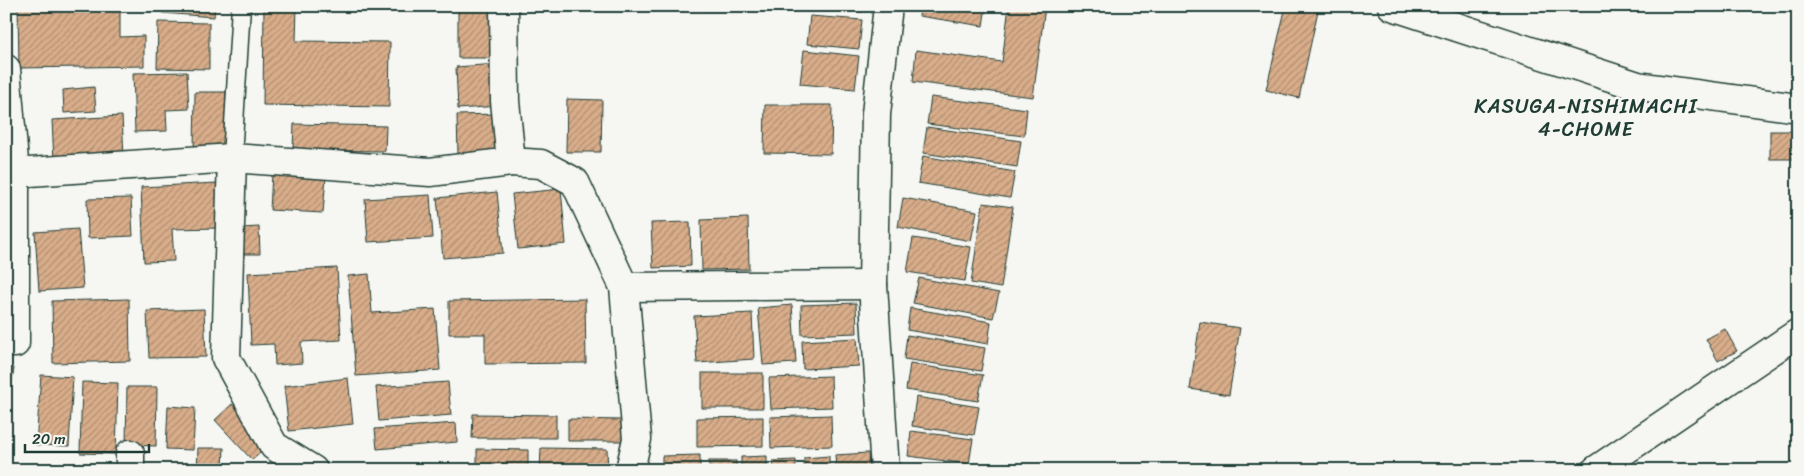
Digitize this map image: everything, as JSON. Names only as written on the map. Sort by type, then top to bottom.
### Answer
[{"type":"street","points":[[504,6],[505,101],[511,162]]},
{"type":"street","points":[[885,470],[873,285],[876,114],[888,6]]},
{"type":"street","points":[[1392,6],[1638,86],[1798,108]]},
{"type":"street","points":[[6,69],[12,184],[15,343],[6,341]]},
{"type":"street","points":[[232,158],[226,358],[274,446],[312,470]]},
{"type":"street","points":[[12,184],[232,158],[430,172],[511,162],[541,164],[575,182],[624,287],[637,440],[630,470]]},
{"type":"street","points":[[624,287],[873,285]]},
{"type":"street","points":[[1596,470],[1798,332]]},
{"type":"lane","points":[[232,158],[241,6]]},
{"type":"building","points":[[18,6],[120,6],[120,37],[144,36],[144,66],[19,68]]},
{"type":"building","points":[[163,6],[215,6],[214,17],[162,13]]},
{"type":"building","points":[[264,6],[297,6],[296,41],[390,42],[389,107],[263,105]]},
{"type":"building","points":[[667,6],[769,6],[769,11],[667,9]]},
{"type":"building","points":[[811,6],[863,6],[863,12],[811,8]]},
{"type":"building","points":[[921,6],[986,6],[983,26],[919,16]]},
{"type":"building","points":[[1009,6],[1045,7],[1033,97],[913,82],[916,50],[1002,62]]},
{"type":"building","points":[[1286,6],[1319,6],[1299,98],[1266,90]]},
{"type":"building","points":[[495,8],[496,58],[458,58],[458,9]]},
{"type":"building","points":[[810,16],[862,20],[859,49],[807,44]]},
{"type":"building","points":[[158,22],[209,23],[209,69],[157,68]]},
{"type":"building","points":[[804,50],[859,56],[855,89],[800,84]]},
{"type":"building","points":[[497,64],[499,106],[458,109],[456,67]]},
{"type":"building","points":[[187,72],[189,109],[166,110],[167,131],[135,132],[133,73]]},
{"type":"building","points":[[94,87],[96,111],[64,113],[63,90]]},
{"type":"building","points":[[195,92],[226,92],[225,150],[194,150]]},
{"type":"building","points":[[931,97],[1027,109],[1024,136],[927,124]]},
{"type":"building","points":[[567,99],[602,100],[601,152],[566,152]]},
{"type":"building","points":[[765,105],[832,105],[831,154],[764,153]]},
{"type":"building","points":[[496,114],[497,153],[458,155],[457,115]]},
{"type":"building","points":[[122,116],[124,158],[54,162],[52,120]]},
{"type":"building","points":[[294,124],[386,126],[385,151],[293,150]]},
{"type":"building","points":[[927,127],[1021,141],[1017,167],[923,153]]},
{"type":"building","points":[[1770,131],[1798,131],[1798,159],[1770,159]]},
{"type":"building","points":[[923,156],[1015,172],[1010,198],[918,183]]},
{"type":"building","points":[[272,173],[326,176],[323,213],[270,210]]},
{"type":"building","points":[[217,183],[219,228],[172,229],[174,261],[144,262],[141,187]]},
{"type":"building","points":[[561,189],[566,244],[518,249],[512,194]]},
{"type":"building","points":[[497,192],[503,253],[443,258],[437,198]]},
{"type":"building","points":[[430,195],[433,238],[368,242],[365,199]]},
{"type":"building","points":[[131,198],[133,236],[88,238],[87,199]]},
{"type":"building","points":[[903,198],[977,211],[971,241],[898,227]]},
{"type":"building","points":[[983,203],[1013,207],[1001,288],[971,283]]},
{"type":"building","points":[[748,218],[749,269],[702,270],[701,220]]},
{"type":"building","points":[[690,222],[691,266],[653,268],[651,223]]},
{"type":"building","points":[[259,227],[260,254],[240,254],[241,228]]},
{"type":"building","points":[[78,229],[83,288],[39,291],[35,232]]},
{"type":"building","points":[[913,238],[971,247],[965,281],[907,272]]},
{"type":"building","points":[[337,268],[341,340],[301,342],[302,363],[275,365],[274,344],[251,345],[248,273]]},
{"type":"building","points":[[369,274],[372,313],[435,309],[440,370],[356,376],[348,276]]},
{"type":"building","points":[[919,278],[999,293],[993,318],[913,303]]},
{"type":"building","points":[[129,299],[130,361],[53,363],[52,301]]},
{"type":"building","points":[[585,299],[586,363],[485,364],[485,334],[449,334],[449,301]]},
{"type":"building","points":[[856,303],[857,333],[802,335],[801,305]]},
{"type":"building","points":[[792,305],[796,363],[763,365],[758,308]]},
{"type":"building","points":[[910,308],[991,322],[988,344],[907,330]]},
{"type":"building","points":[[204,309],[206,357],[149,358],[147,311]]},
{"type":"building","points":[[752,313],[754,359],[697,363],[694,316]]},
{"type":"building","points":[[1200,322],[1240,328],[1229,395],[1190,389]]},
{"type":"building","points":[[1725,329],[1737,351],[1718,361],[1706,339]]},
{"type":"building","points":[[907,335],[985,348],[981,371],[904,359]]},
{"type":"building","points":[[857,338],[859,366],[803,369],[802,341]]},
{"type":"building","points":[[910,364],[983,375],[978,401],[906,390]]},
{"type":"building","points":[[6,367],[14,368],[6,420]]},
{"type":"building","points":[[702,373],[763,373],[763,408],[702,408]]},
{"type":"building","points":[[41,375],[73,377],[69,446],[36,445]]},
{"type":"building","points":[[831,376],[832,407],[771,409],[769,378]]},
{"type":"building","points":[[348,378],[353,424],[289,431],[284,386]]},
{"type":"building","points":[[82,382],[118,383],[116,454],[80,453]]},
{"type":"building","points":[[448,382],[451,415],[379,421],[376,387]]},
{"type":"building","points":[[127,387],[157,387],[156,446],[126,445]]},
{"type":"building","points":[[916,397],[979,407],[974,435],[912,426]]},
{"type":"building","points":[[232,404],[270,445],[252,460],[215,420]]},
{"type":"building","points":[[168,406],[195,408],[193,450],[166,449]]},
{"type":"building","points":[[473,414],[556,415],[556,438],[472,438]]},
{"type":"building","points":[[831,415],[832,446],[771,448],[770,417]]},
{"type":"building","points":[[763,417],[763,446],[697,447],[697,418]]},
{"type":"building","points":[[568,419],[623,420],[623,441],[568,441]]},
{"type":"building","points":[[456,423],[457,442],[377,449],[375,429]]},
{"type":"building","points":[[911,431],[973,439],[969,464],[908,456]]},
{"type":"building","points":[[198,448],[224,448],[223,468],[249,468],[249,470],[197,470]]},
{"type":"building","points":[[541,448],[607,449],[608,470],[540,470]]},
{"type":"building","points":[[477,449],[528,450],[528,470],[477,470]]},
{"type":"building","points":[[868,453],[869,470],[836,470],[835,455]]},
{"type":"building","points":[[700,455],[700,470],[662,470],[662,456]]},
{"type":"building","points":[[767,456],[767,470],[741,470],[741,457]]},
{"type":"building","points":[[829,456],[829,470],[804,470],[804,458]]},
{"type":"building","points":[[796,460],[796,470],[774,470],[773,461]]},
{"type":"building","points":[[709,461],[736,461],[736,470],[709,470]]},
{"type":"building","points":[[71,468],[113,469],[71,470]]},
{"type":"district","name":"KASUGA-NISHIMACHI 4-CHOME","points":[[1586,118]]}]
